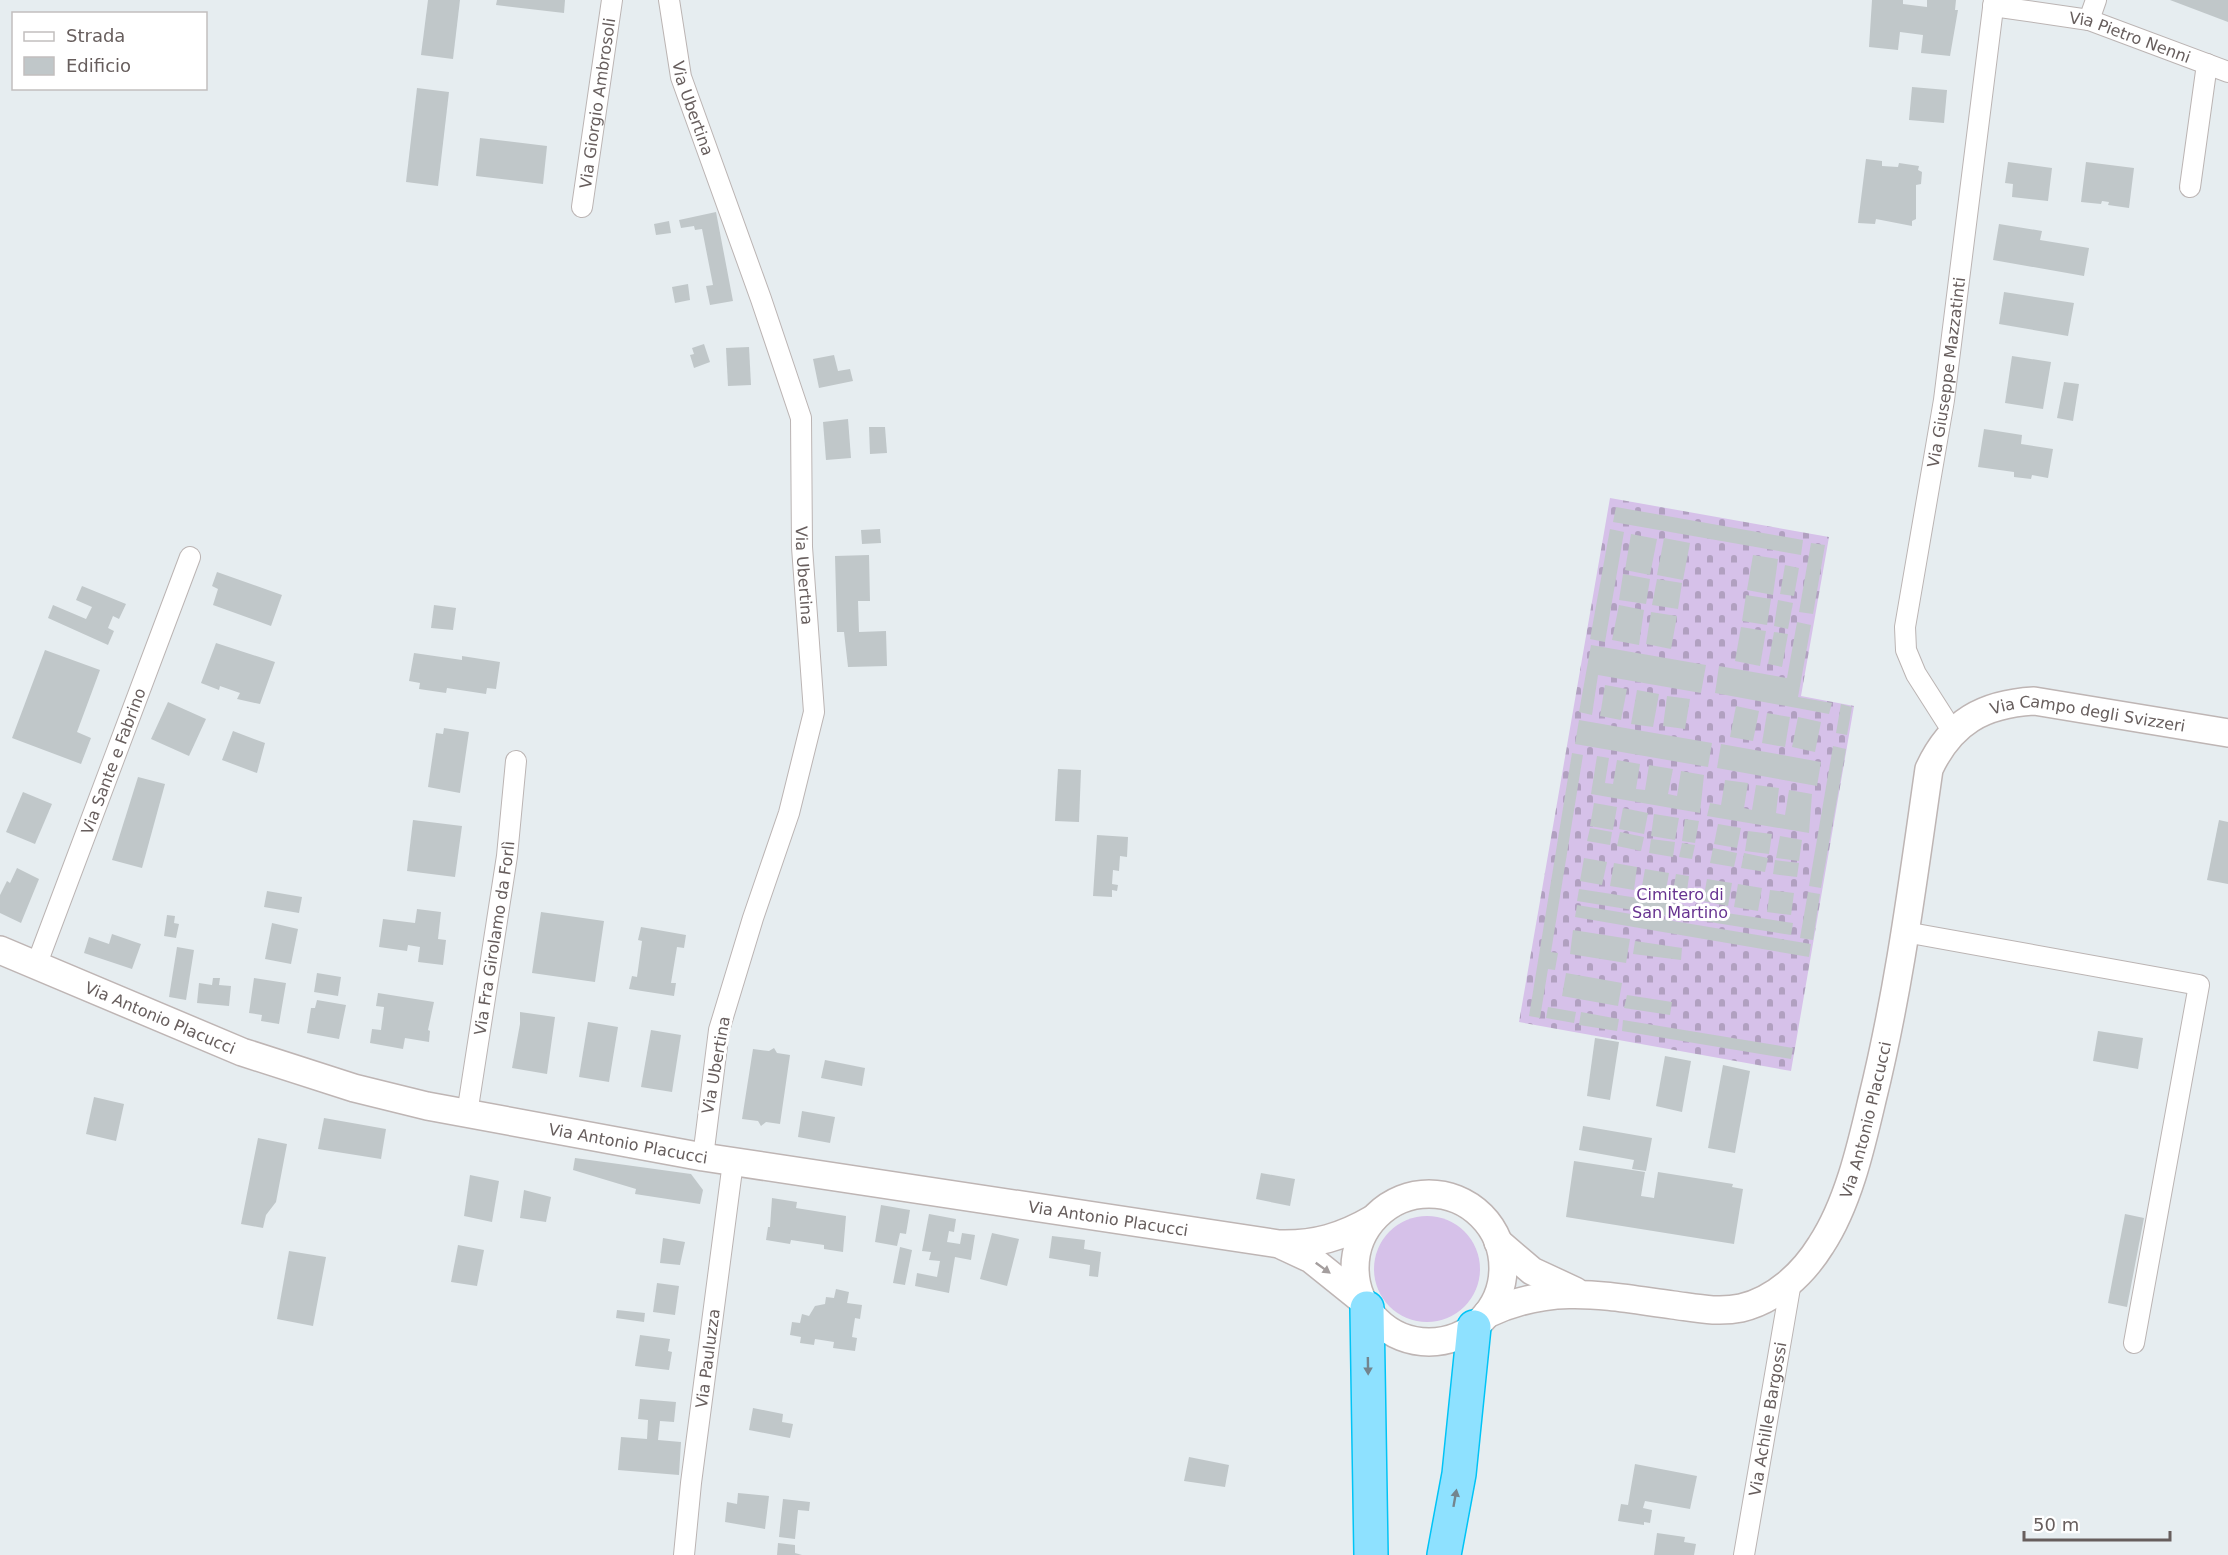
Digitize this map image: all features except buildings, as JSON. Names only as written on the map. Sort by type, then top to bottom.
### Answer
[{"type":"highway","points":[[1364,1304],[1371,1555]]},
{"type":"highway","points":[[1444,1555],[1460,1474],[1480,1320]]},
{"type":"main road","name":"Via Campo degli Svizzeri","points":[[1953,732],[1982,711],[2006,703],[2034,701],[2228,733]]},
{"type":"main road","name":"Via Antonio Placucci","points":[[1279,1245],[1311,1259],[1364,1304],[1390,1330],[1404,1338],[1428,1342],[1452,1338],[1480,1320],[1529,1298],[1579,1293],[1716,1311],[1742,1308],[1769,1297],[1791,1282],[1822,1245],[1849,1186],[1889,1030],[1929,769],[1939,748],[1953,732]]},
{"type":"main road","name":"Via Antonio Placucci","points":[[0,950],[242,1052],[354,1088],[467,1114],[733,1162],[1279,1245],[1309,1244],[1331,1239],[1373,1219]]},
{"type":"main road","name":"Via Antonio Placucci","points":[[1364,1304],[1355,1266],[1363,1233],[1373,1219],[1385,1208],[1404,1197],[1426,1193],[1449,1196],[1469,1205],[1486,1221],[1498,1242],[1503,1261],[1502,1280],[1497,1298],[1480,1320]]},
{"type":"main road","name":"Via Antonio Placucci","points":[[1498,1242],[1532,1271],[1579,1293]]},
{"type":"street","name":"Via Giorgio Ambrosoli","points":[[582,207],[612,0]]},
{"type":"street","name":"Via Ubertina","points":[[669,0],[681,77],[758,288],[801,418],[802,547],[814,712],[789,813],[753,918],[719,1030],[703,1157]]},
{"type":"street","points":[[2089,20],[2096,0]]},
{"type":"street","name":"Via Pietro Nenni","points":[[1994,3],[2089,20],[2228,72]]},
{"type":"street","name":"Via Giuseppe Mazzatinti","points":[[1953,732],[1916,675],[1906,650],[1905,627],[1946,389],[1994,3]]},
{"type":"street","points":[[2190,187],[2207,64]]},
{"type":"street","name":"Via Sante e Fabrino","points":[[36,966],[190,557]]},
{"type":"street","name":"Via Fra Girolamo da Forlì","points":[[467,1114],[507,856],[516,761]]},
{"type":"street","points":[[1905,932],[2199,985],[2134,1343]]},
{"type":"street","name":"Via Pauluzza","points":[[684,1555],[691,1484],[733,1162]]},
{"type":"street","name":"Via Achille Bargossi","points":[[1744,1555],[1791,1282]]},
{"type":"green space","name":"Cimitero di San Martino","points":[[1610,498],[1829,537],[1801,696],[1854,706],[1791,1071],[1519,1022]]},
{"type":"green space","points":[[1427,1216],[1447,1220],[1464,1232],[1476,1249],[1480,1269],[1476,1289],[1464,1306],[1447,1318],[1427,1322],[1407,1318],[1390,1306],[1378,1289],[1374,1269],[1378,1249],[1390,1232],[1407,1220]]}]
